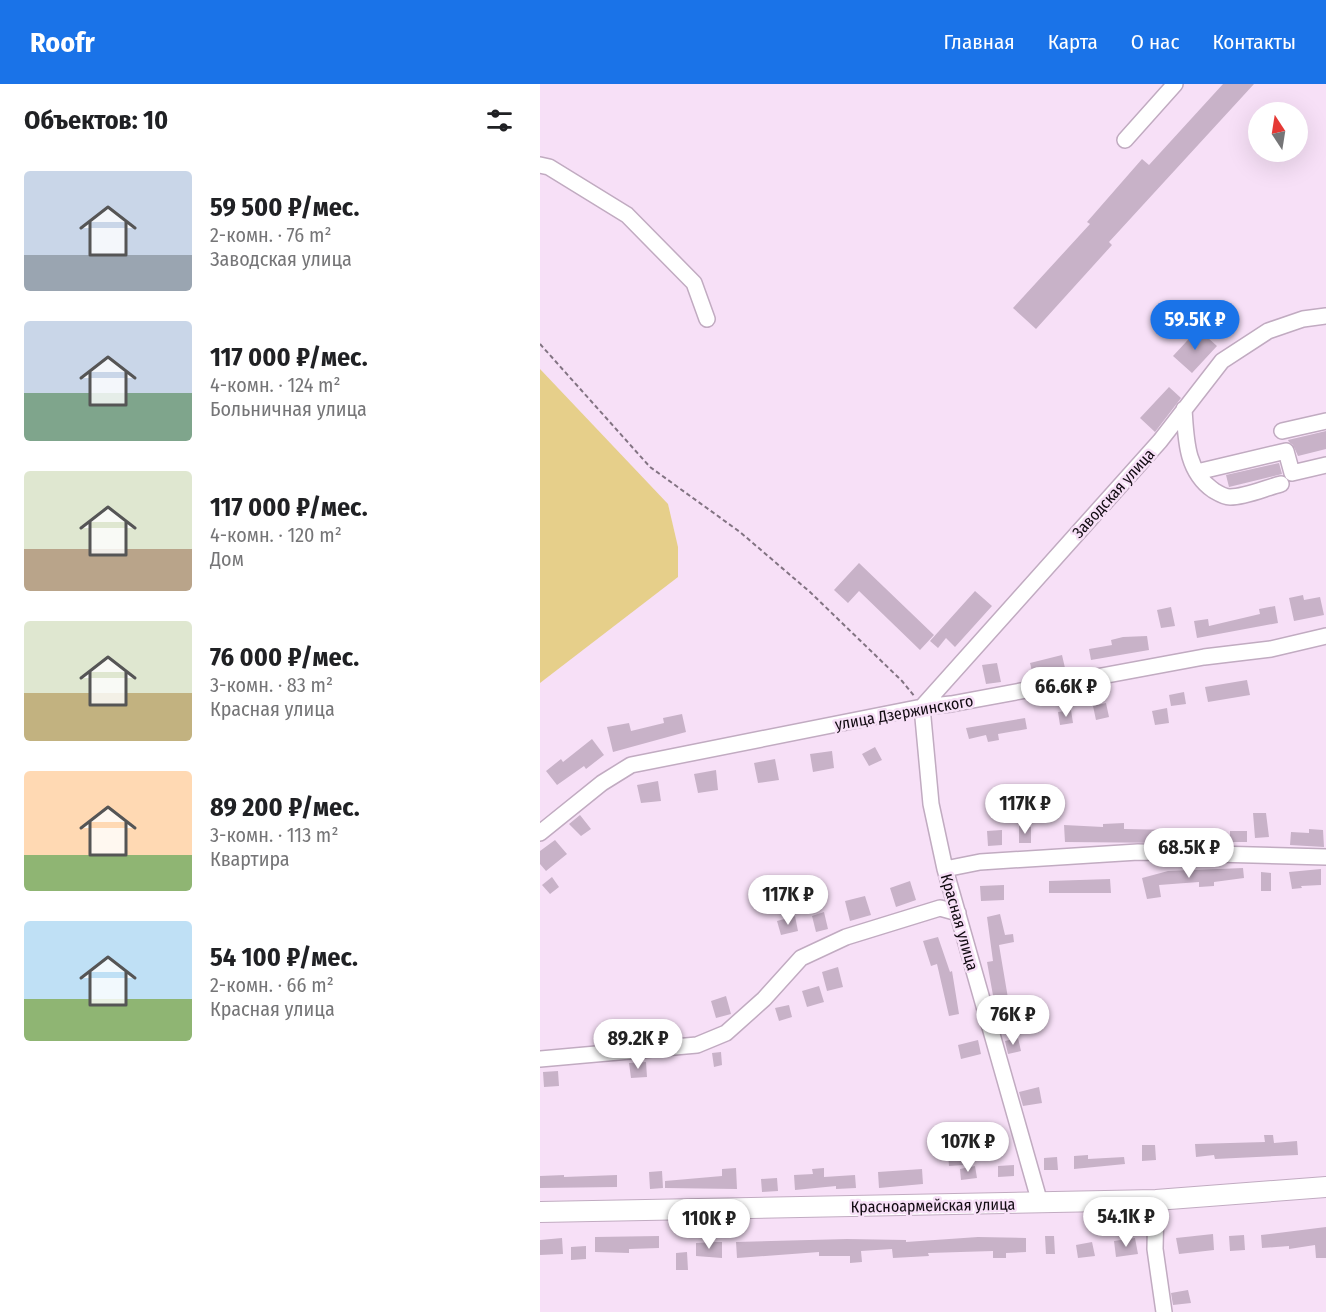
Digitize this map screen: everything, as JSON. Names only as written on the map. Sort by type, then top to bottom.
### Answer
[{"type":"main road","name":"Красноармейская улица","points":[[540,1212],[1156,1200],[1326,1187]]},
{"type":"street","points":[[1125,140],[1175,84]]},
{"type":"street","points":[[540,165],[549,167],[627,216],[694,283],[707,320]]},
{"type":"street","name":"Заводская улица","points":[[922,707],[1160,441],[1222,362],[1268,331],[1303,319],[1326,316]]},
{"type":"street","points":[[1184,410],[1187,447],[1204,483],[1222,495],[1231,497],[1281,484]]},
{"type":"street","points":[[1282,430],[1326,421]]},
{"type":"street","points":[[1197,472],[1286,451],[1292,473],[1326,465]]},
{"type":"street","name":"улица Дзержинского","points":[[540,833],[602,783],[631,765],[922,707],[963,702],[1204,657],[1271,649],[1326,636]]},
{"type":"street","name":"Красная улица","points":[[922,707],[931,804],[945,869],[1040,1203]]},
{"type":"street","points":[[945,869],[980,862],[1138,852],[1326,857]]},
{"type":"street","points":[[940,908],[950,887]]},
{"type":"street","points":[[540,1059],[697,1045],[726,1033],[764,999],[801,958],[846,937],[940,908],[958,913]]},
{"type":"street","points":[[1156,1200],[1155,1249],[1164,1312]]},
{"type":"path","points":[[540,344],[650,467],[740,532],[810,592],[902,681],[922,707]]},
{"type":"shaded area","points":[[540,369],[668,504],[678,547],[678,577],[540,683]]},
{"type":"building","points":[[1223,84],[1254,84],[1109,242],[1112,245],[1036,329],[1013,308],[1090,224],[1087,222],[1142,159],[1149,165]]},
{"type":"building","points":[[1198,329],[1217,346],[1192,373],[1173,356]]},
{"type":"building","points":[[1169,387],[1181,398],[1155,432],[1140,418]]},
{"type":"building","points":[[1326,431],[1326,449],[1298,456],[1288,440]]},
{"type":"building","points":[[1279,463],[1282,474],[1229,487],[1226,475]]},
{"type":"building","points":[[859,563],[934,635],[920,650],[859,591],[848,603],[834,590]]},
{"type":"building","points":[[975,591],[992,606],[955,647],[946,638],[938,648],[930,641]]},
{"type":"building","points":[[1303,595],[1304,600],[1320,597],[1324,615],[1294,621],[1289,598]]},
{"type":"building","points":[[1275,606],[1278,623],[1197,638],[1194,621],[1208,619],[1209,626],[1260,614],[1259,609]]},
{"type":"building","points":[[1171,607],[1175,626],[1161,628],[1157,610]]},
{"type":"building","points":[[1147,636],[1149,650],[1091,660],[1089,649],[1112,645],[1111,640],[1123,637]]},
{"type":"building","points":[[1062,655],[1065,668],[1033,675],[1030,663]]},
{"type":"building","points":[[997,663],[1001,682],[986,684],[982,665]]},
{"type":"building","points":[[1247,680],[1250,695],[1208,702],[1205,687]]},
{"type":"building","points":[[1184,692],[1186,704],[1171,706],[1169,695]]},
{"type":"building","points":[[1106,703],[1109,717],[1096,720],[1093,706]]},
{"type":"building","points":[[1167,708],[1169,723],[1155,725],[1152,711]]},
{"type":"building","points":[[1071,710],[1073,723],[1060,725],[1058,712]]},
{"type":"building","points":[[682,714],[686,732],[613,752],[607,727],[629,723],[631,731],[664,723],[663,718]]},
{"type":"building","points":[[1025,718],[1027,729],[998,734],[999,740],[988,742],[986,735],[969,739],[966,728]]},
{"type":"building","points":[[592,739],[604,755],[586,769],[584,766],[557,785],[546,771],[561,759],[563,762]]},
{"type":"building","points":[[875,747],[882,760],[869,766],[862,754]]},
{"type":"building","points":[[832,751],[834,768],[813,772],[810,754]]},
{"type":"building","points":[[775,759],[779,780],[758,783],[754,763]]},
{"type":"building","points":[[716,770],[718,790],[698,793],[694,774]]},
{"type":"building","points":[[658,781],[661,801],[641,803],[637,785]]},
{"type":"building","points":[[1253,813],[1266,813],[1269,837],[1255,838]]},
{"type":"building","points":[[580,815],[591,829],[581,836],[569,824]]},
{"type":"building","points":[[1124,823],[1124,829],[1176,830],[1175,843],[1065,842],[1064,825],[1103,827],[1103,824]]},
{"type":"building","points":[[1019,826],[1031,827],[1031,843],[1019,843]]},
{"type":"building","points":[[1309,829],[1323,830],[1324,847],[1290,845],[1291,832],[1309,833]]},
{"type":"building","points":[[1002,830],[1002,845],[988,846],[987,831]]},
{"type":"building","points":[[1191,830],[1210,830],[1210,844],[1191,843]]},
{"type":"building","points":[[1230,831],[1247,831],[1247,842],[1230,842]]},
{"type":"building","points":[[555,840],[567,854],[546,871],[540,864],[540,851]]},
{"type":"building","points":[[1243,868],[1244,878],[1214,882],[1214,886],[1199,887],[1199,882],[1159,885],[1161,897],[1147,899],[1142,878],[1168,871]]},
{"type":"building","points":[[1321,869],[1321,885],[1292,889],[1289,872]]},
{"type":"building","points":[[1261,872],[1271,873],[1271,891],[1261,891]]},
{"type":"building","points":[[552,877],[559,887],[550,894],[542,885]]},
{"type":"building","points":[[1110,879],[1111,893],[1049,893],[1049,881]]},
{"type":"building","points":[[910,881],[916,900],[896,907],[890,888]]},
{"type":"building","points":[[1004,885],[1004,900],[981,901],[980,886]]},
{"type":"building","points":[[865,896],[871,915],[850,921],[845,901]]},
{"type":"building","points":[[824,912],[828,929],[816,932],[812,916]]},
{"type":"building","points":[[1000,914],[1005,935],[1013,934],[1014,942],[999,945],[1010,1010],[996,1012],[987,962],[993,961],[987,917]]},
{"type":"building","points":[[795,916],[798,931],[781,935],[777,921]]},
{"type":"building","points":[[938,937],[950,972],[952,971],[959,1014],[949,1016],[937,964],[931,966],[923,941]]},
{"type":"building","points":[[838,967],[843,987],[827,991],[822,972]]},
{"type":"building","points":[[819,986],[824,1002],[807,1007],[802,991]]},
{"type":"building","points":[[726,996],[731,1014],[716,1018],[711,1001]]},
{"type":"building","points":[[789,1005],[792,1017],[779,1021],[775,1008]]},
{"type":"building","points":[[1018,1038],[1021,1051],[1008,1054],[1005,1041]]},
{"type":"building","points":[[978,1040],[981,1054],[961,1059],[958,1045]]},
{"type":"building","points":[[721,1052],[722,1065],[714,1067],[712,1053]]},
{"type":"building","points":[[646,1062],[647,1077],[631,1078],[629,1063]]},
{"type":"building","points":[[558,1071],[559,1086],[544,1087],[543,1072]]},
{"type":"building","points":[[1039,1087],[1042,1103],[1023,1106],[1019,1092]]},
{"type":"building","points":[[1264,1135],[1273,1135],[1274,1143],[1297,1141],[1298,1155],[1215,1159],[1214,1155],[1196,1157],[1195,1144],[1265,1142]]},
{"type":"building","points":[[1142,1145],[1155,1145],[1156,1160],[1142,1161]]},
{"type":"building","points":[[963,1152],[964,1165],[949,1166],[948,1153]]},
{"type":"building","points":[[1088,1155],[1088,1159],[1124,1157],[1125,1164],[1074,1169],[1074,1156]]},
{"type":"building","points":[[1057,1157],[1058,1170],[1044,1170],[1044,1158]]},
{"type":"building","points":[[1014,1165],[1014,1176],[998,1177],[998,1166]]},
{"type":"building","points":[[975,1166],[977,1178],[961,1180],[960,1169]]},
{"type":"building","points":[[736,1168],[737,1189],[665,1188],[665,1181],[722,1176],[722,1169]]},
{"type":"building","points":[[824,1168],[824,1177],[855,1175],[856,1188],[836,1189],[836,1186],[795,1190],[794,1175],[813,1174],[812,1169]]},
{"type":"building","points":[[922,1169],[923,1184],[879,1188],[878,1172]]},
{"type":"building","points":[[662,1171],[663,1188],[650,1189],[649,1172]]},
{"type":"building","points":[[564,1175],[564,1177],[617,1175],[617,1187],[540,1188],[540,1176]]},
{"type":"building","points":[[777,1178],[778,1191],[762,1192],[761,1179]]},
{"type":"building","points":[[1326,1227],[1326,1258],[1316,1258],[1315,1245],[1289,1249],[1289,1246],[1262,1248],[1261,1235]]},
{"type":"building","points":[[1213,1234],[1214,1250],[1179,1254],[1176,1238]]},
{"type":"building","points":[[1244,1235],[1245,1250],[1230,1251],[1229,1236]]},
{"type":"building","points":[[659,1236],[659,1248],[629,1249],[629,1253],[595,1252],[595,1237]]},
{"type":"building","points":[[1045,1236],[1054,1236],[1055,1254],[1046,1254]]},
{"type":"building","points":[[978,1237],[1026,1238],[1026,1252],[1006,1253],[1006,1258],[993,1258],[993,1251],[928,1253],[929,1256],[893,1258],[892,1249],[861,1251],[862,1262],[850,1263],[850,1256],[819,1256],[819,1252],[737,1258],[736,1242],[847,1239],[906,1240],[906,1242]]},
{"type":"building","points":[[562,1238],[563,1254],[540,1255],[540,1240]]},
{"type":"building","points":[[1135,1238],[1138,1254],[1116,1257],[1114,1241]]},
{"type":"building","points":[[722,1242],[722,1258],[696,1256],[696,1243]]},
{"type":"building","points":[[1092,1242],[1095,1256],[1078,1258],[1076,1245]]},
{"type":"building","points":[[586,1246],[586,1259],[571,1260],[571,1247]]},
{"type":"building","points":[[687,1252],[688,1270],[676,1270],[676,1253]]},
{"type":"building","points":[[1188,1290],[1191,1303],[1173,1305],[1171,1293]]}]
